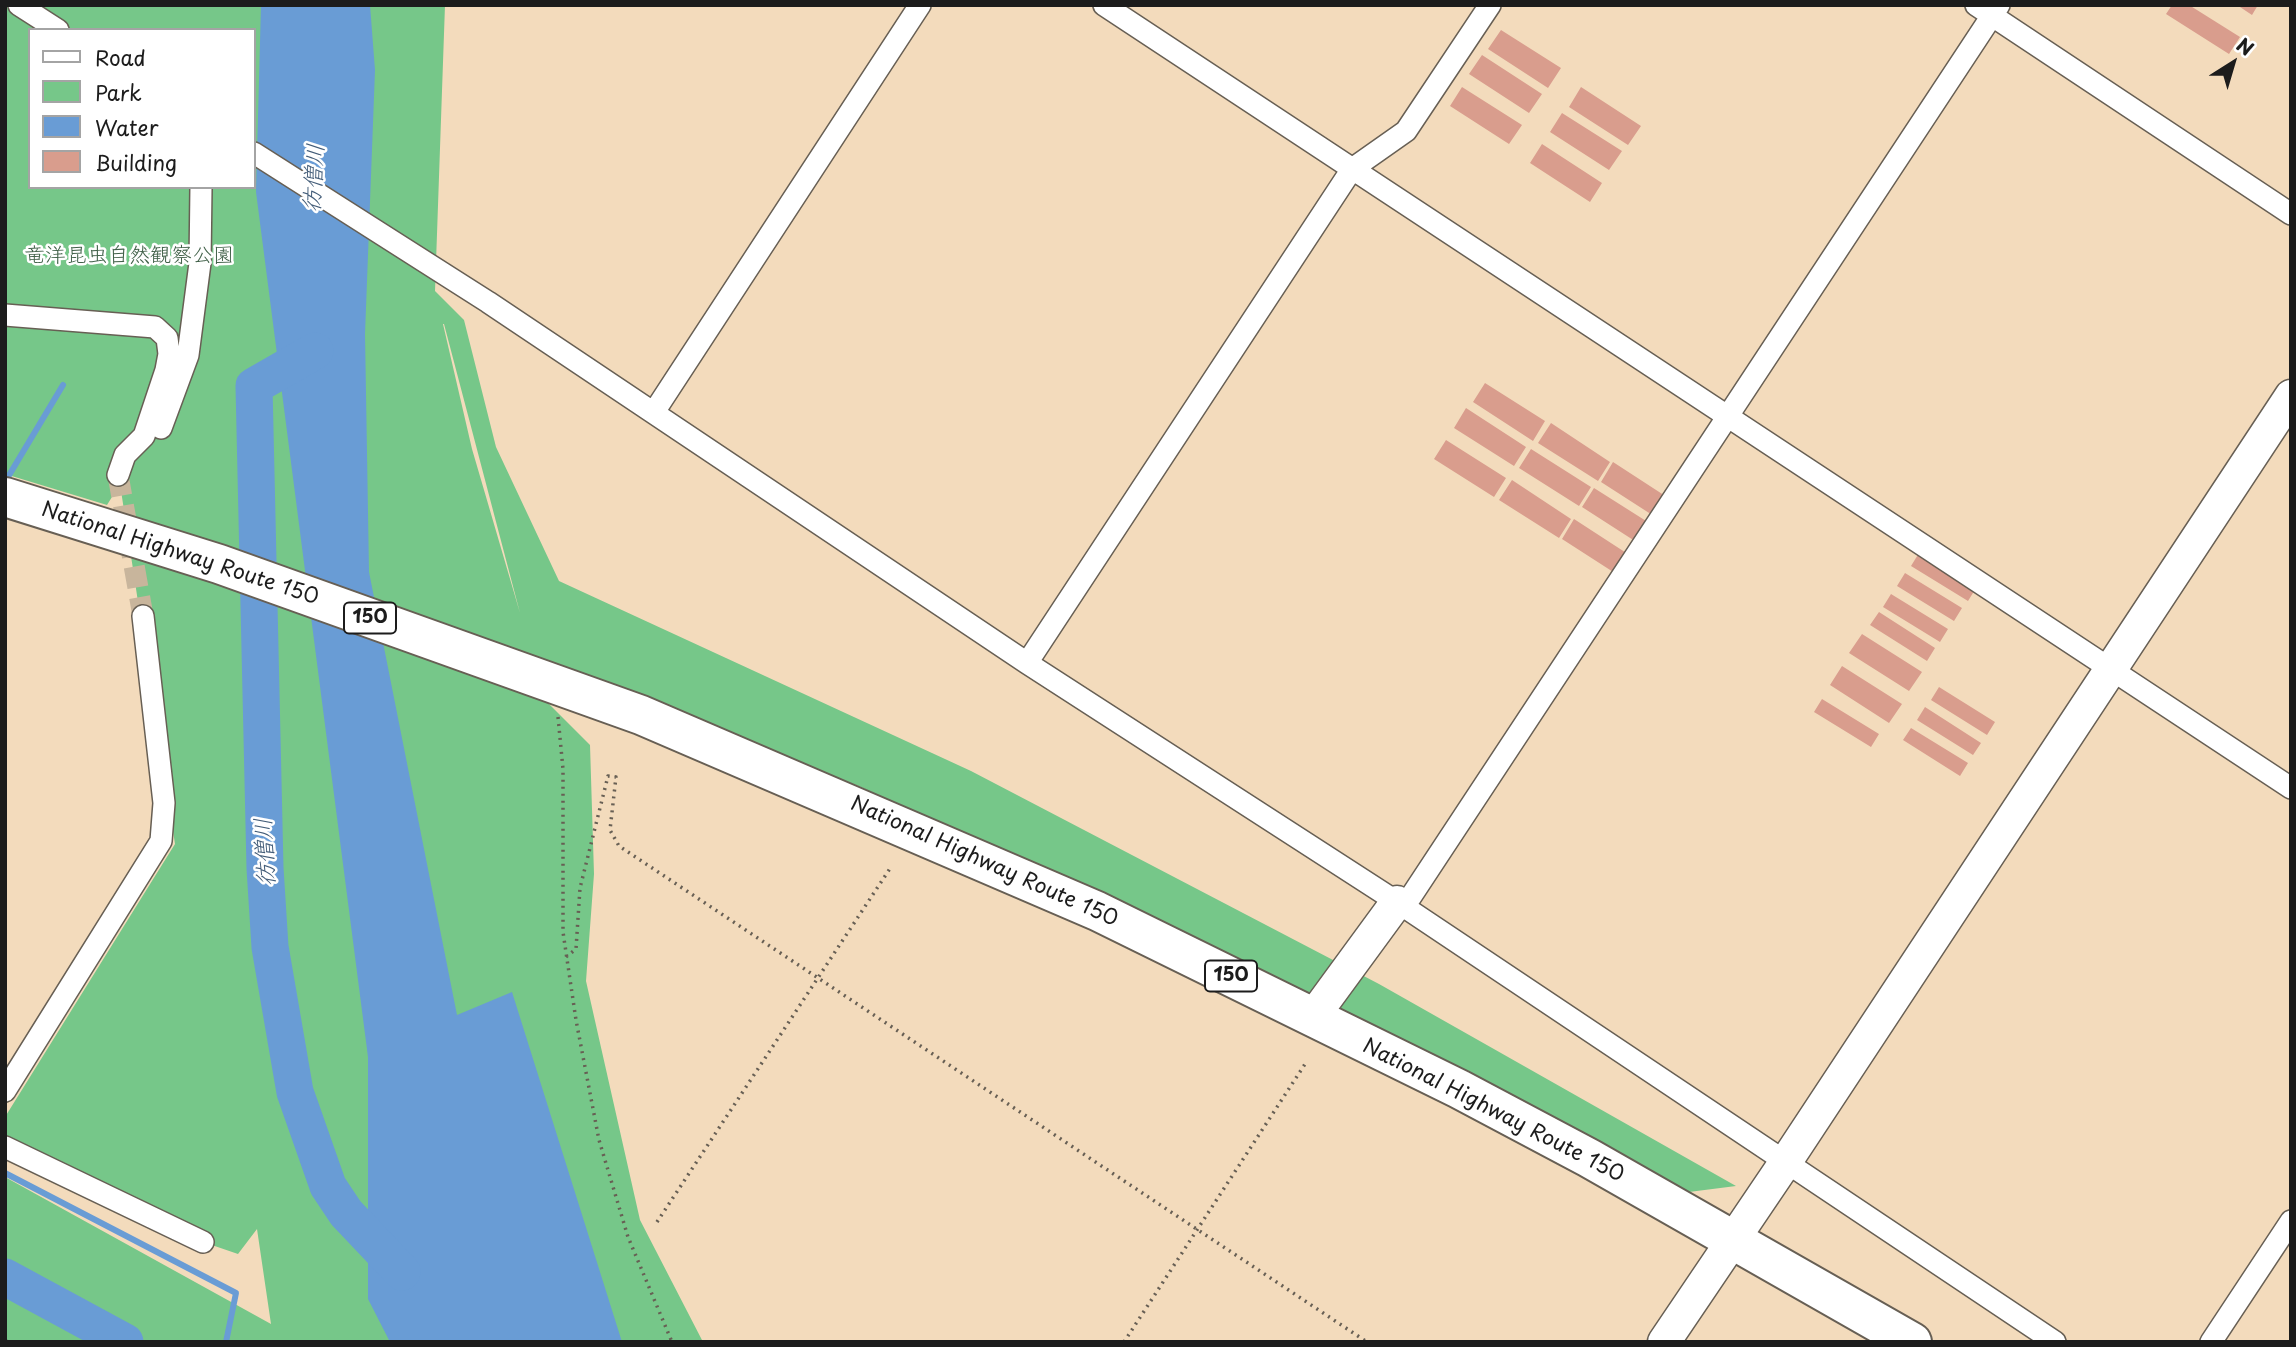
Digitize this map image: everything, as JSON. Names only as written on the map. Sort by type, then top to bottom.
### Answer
[{"type":"highway","name":"National Highway Route 150","points":[[5,498],[219,564],[538,677],[748,759],[1048,889],[1206,962],[1312,1018],[1459,1089],[1732,1239],[1912,1342]]},
{"type":"street","points":[[19,5],[55,28]]},
{"type":"street","points":[[654,412],[920,5]]},
{"type":"street","points":[[1104,5],[2291,788]]},
{"type":"street","points":[[1027,663],[1352,169],[1406,131],[1490,5]]},
{"type":"street","points":[[1312,1018],[1401,904],[1727,416],[1989,9],[2291,214]]},
{"type":"street","points":[[256,154],[654,412],[1027,663],[1401,904],[2054,1342]]},
{"type":"street","points":[[125,455],[143,455],[154,447],[188,355],[200,262],[201,189]]},
{"type":"street","points":[[5,315],[155,327],[167,338],[169,354],[166,370],[144,436],[125,455],[118,475]]},
{"type":"street","points":[[1664,1342],[2112,670],[2291,396]]},
{"type":"street","points":[[5,1091],[161,841],[164,803],[143,616]]},
{"type":"street","points":[[5,1147],[203,1242]]},
{"type":"street","points":[[2211,1342],[2291,1222]]},
{"type":"path","points":[[538,677],[563,769],[563,932],[598,1140],[628,1237],[672,1342]]},
{"type":"path","points":[[566,957],[576,949],[580,888],[608,776],[617,778],[611,806],[610,830],[619,846],[1367,1342]]},
{"type":"path","points":[[657,1222],[891,867]]},
{"type":"path","points":[[1124,1342],[1307,1061]]},
{"type":"green space","name":"竜洋昆虫自然観察公園","points":[[5,5],[445,5],[435,291],[464,320],[496,447],[559,581],[971,771],[1379,984],[1736,1186],[1681,1193],[1217,956],[861,787],[533,657],[547,702],[590,745],[594,874],[586,981],[640,1220],[703,1342],[5,1342],[5,1177],[271,1324],[257,1229],[238,1254],[203,1242],[5,1137],[5,1117],[175,844],[120,484],[107,505],[5,474]],"holes":[[[444,324],[520,613],[472,449]]]},
{"type":"water","points":[[261,5],[370,5],[375,70],[365,334],[369,572],[457,1015],[512,992],[622,1342],[390,1342],[368,1299],[368,1057],[256,192]]},
{"type":"building","points":[[2172,5],[2189,5],[2240,37],[2229,54],[2166,14]]},
{"type":"building","points":[[2237,5],[2258,5],[2252,15]]},
{"type":"building","points":[[1501,30],[1561,68],[1548,88],[1488,49]]},
{"type":"building","points":[[1482,55],[1542,94],[1529,113],[1469,74]]},
{"type":"building","points":[[1462,87],[1522,125],[1509,144],[1450,106]]},
{"type":"building","points":[[1581,87],[1641,126],[1628,145],[1569,107]]},
{"type":"building","points":[[1562,113],[1622,151],[1609,170],[1550,132]]},
{"type":"building","points":[[1542,144],[1602,183],[1590,202],[1530,163]]},
{"type":"building","points":[[1485,383],[1545,421],[1533,441],[1473,402]]},
{"type":"building","points":[[1466,408],[1526,447],[1514,466],[1454,428]]},
{"type":"building","points":[[1551,423],[1610,462],[1598,481],[1538,443]]},
{"type":"building","points":[[1446,440],[1506,478],[1494,497],[1434,459]]},
{"type":"building","points":[[1531,449],[1591,487],[1579,506],[1519,468]]},
{"type":"building","points":[[1613,462],[1673,501],[1660,520],[1601,482]]},
{"type":"building","points":[[1512,480],[1571,519],[1559,538],[1499,500]]},
{"type":"building","points":[[1594,488],[1654,526],[1641,545],[1582,507]]},
{"type":"building","points":[[1574,519],[1634,558],[1621,577],[1562,539]]},
{"type":"building","points":[[1919,553],[1976,588],[1968,601],[1911,566]]},
{"type":"building","points":[[1905,573],[1962,608],[1954,621],[1897,586]]},
{"type":"building","points":[[1891,594],[1948,629],[1940,642],[1883,607]]},
{"type":"building","points":[[1879,612],[1935,648],[1927,661],[1870,625]]},
{"type":"building","points":[[1862,634],[1922,672],[1909,691],[1849,653]]},
{"type":"building","points":[[1842,666],[1902,704],[1889,723],[1830,685]]},
{"type":"building","points":[[1939,687],[1995,722],[1987,735],[1931,700]]},
{"type":"building","points":[[1822,699],[1879,734],[1871,747],[1814,712]]},
{"type":"building","points":[[1925,707],[1981,743],[1973,755],[1917,720]]},
{"type":"building","points":[[1911,728],[1968,763],[1960,776],[1903,740]]},
{"type":"waterway","name":"彷僧川","points":[[315,351],[254,386],[265,868],[270,947],[295,1092],[328,1186],[346,1213],[402,1272]]},
{"type":"waterway","points":[[5,482],[63,385]]},
{"type":"waterway","points":[[5,1173],[236,1293],[226,1342]]},
{"type":"waterway","points":[[5,1277],[125,1342]]},
{"type":"tunnel","points":[[118,475],[143,616]]}]
